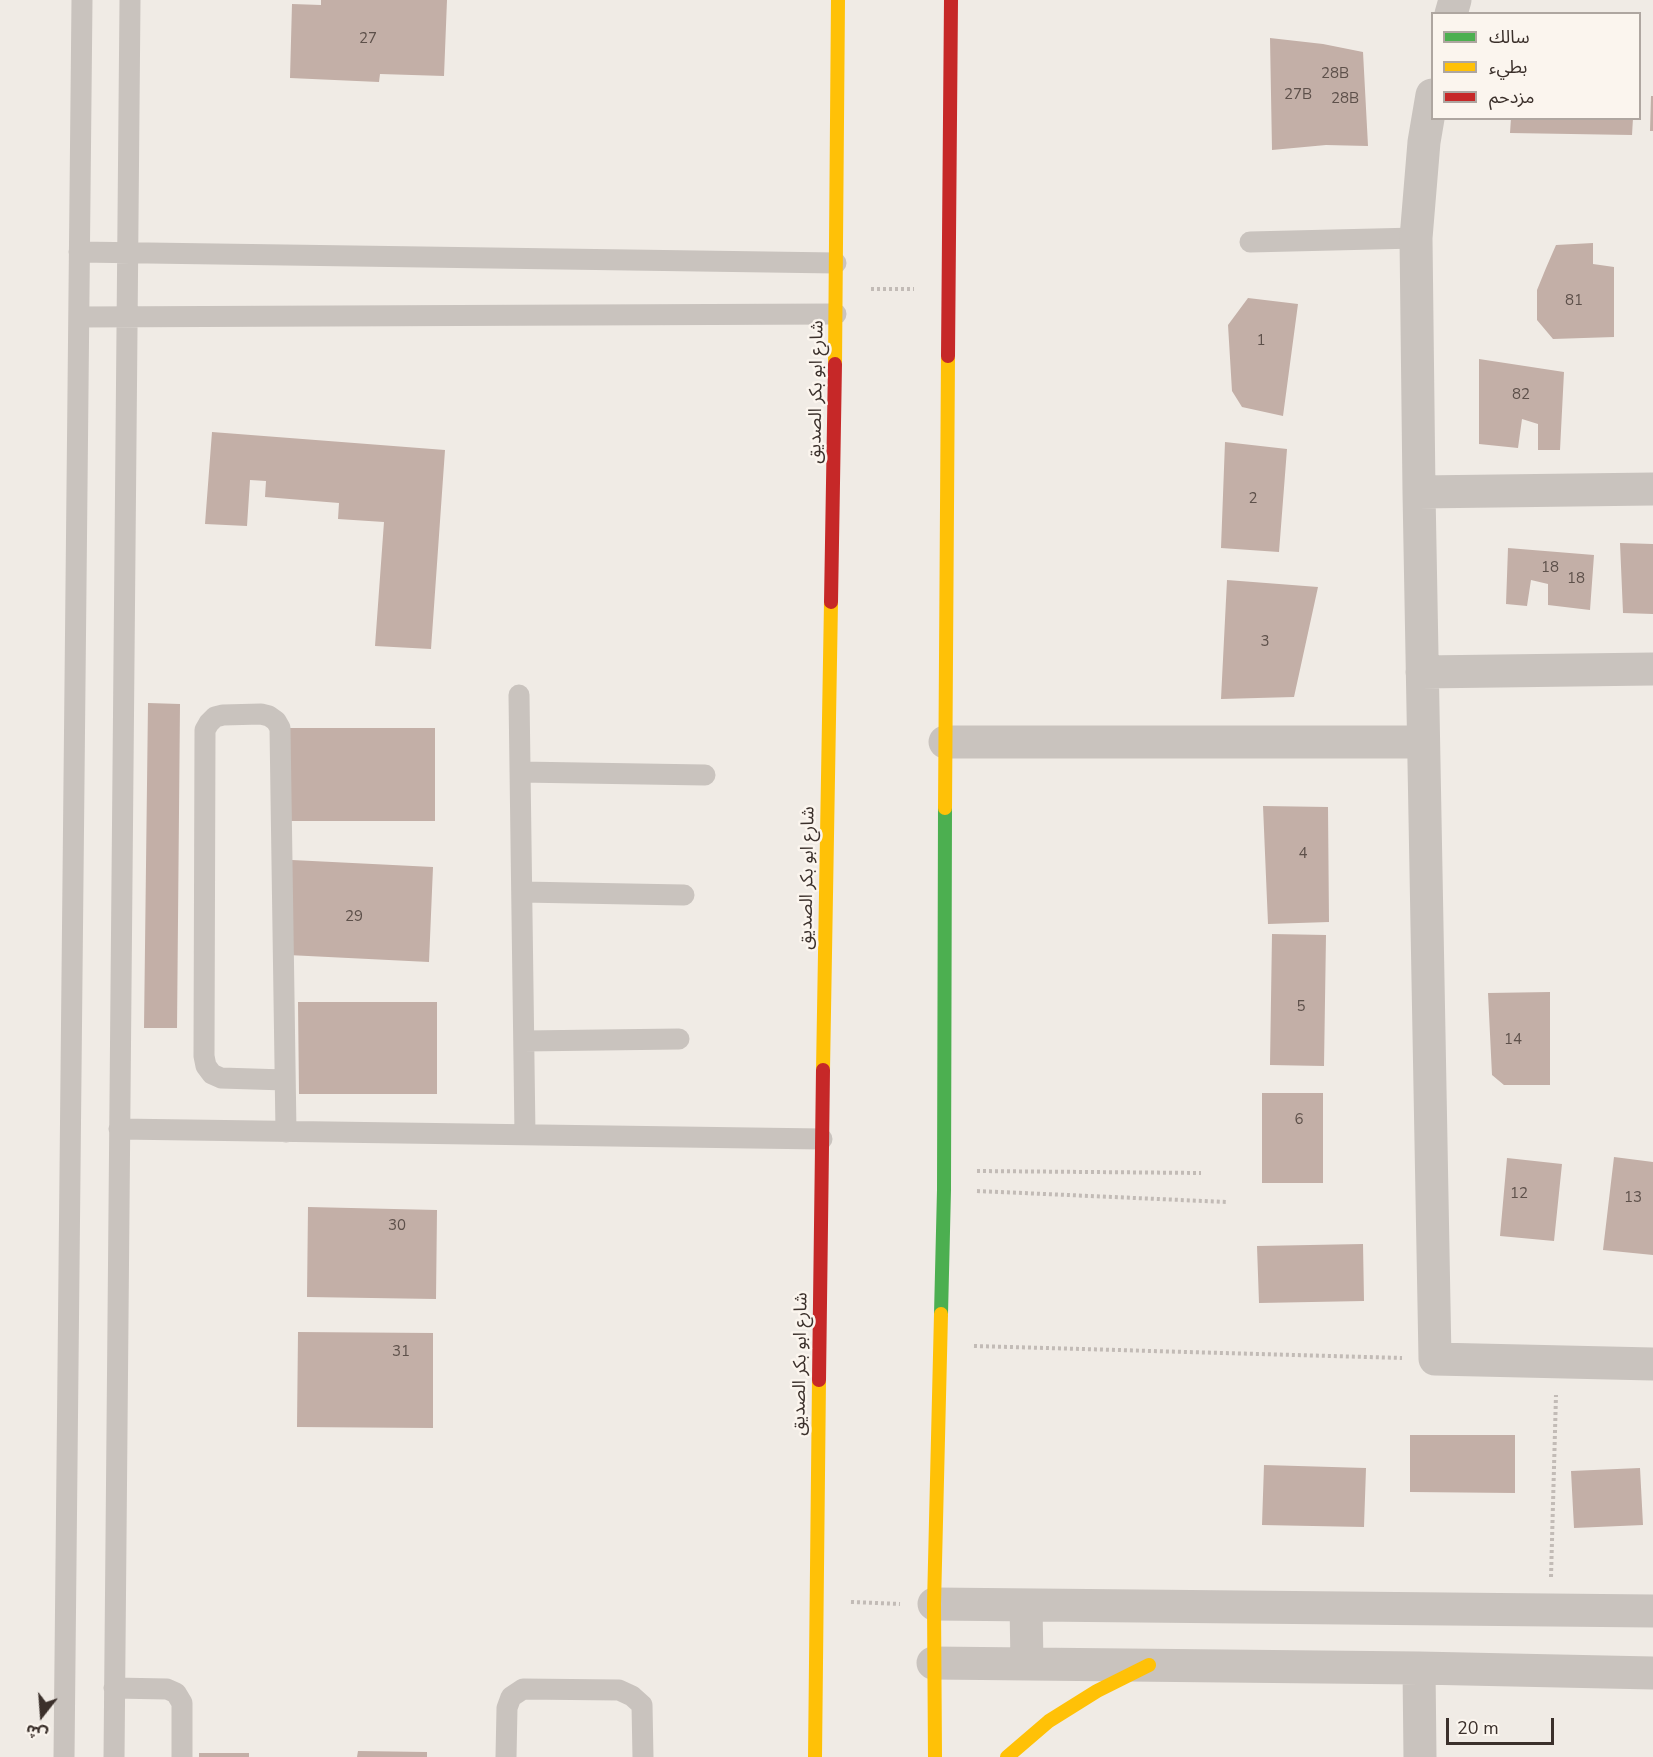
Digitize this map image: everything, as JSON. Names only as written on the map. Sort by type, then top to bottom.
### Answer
[{"type":"main road","name":"شارع ابو بكر الصديق","points":[[815,1757],[822,1139],[836,314],[838,0]]},
{"type":"main road","points":[[935,1757],[933,1663],[944,1190],[951,0]]},
{"type":"main road","points":[[1007,1757],[1049,1721],[1097,1691],[1149,1665]]},
{"type":"street","points":[[1431,101],[1424,142],[1416,238],[1435,1359],[1653,1364]]},
{"type":"street","points":[[1419,492],[1653,489]]},
{"type":"street","points":[[1422,672],[1653,669]]},
{"type":"street","points":[[945,742],[1423,742]]},
{"type":"street","points":[[934,1604],[1653,1611]]},
{"type":"street","points":[[1026,1605],[1027,1664]]},
{"type":"street","points":[[933,1663],[1653,1673]]},
{"type":"street","points":[[1419,1668],[1420,1757]]},
{"type":"lane","points":[[64,1757],[82,0]]},
{"type":"lane","points":[[114,1757],[130,0]]},
{"type":"lane","points":[[1250,242],[1416,238]]},
{"type":"lane","points":[[79,252],[836,263]]},
{"type":"lane","points":[[80,317],[836,314]]},
{"type":"lane","points":[[519,695],[525,1135]]},
{"type":"lane","points":[[285,1080],[221,1078],[212,1074],[206,1066],[204,1056],[206,730],[215,717],[223,715],[261,714],[276,721],[280,728],[286,1131]]},
{"type":"lane","points":[[520,772],[705,775]]},
{"type":"lane","points":[[522,892],[684,895]]},
{"type":"lane","points":[[524,1041],[679,1039]]},
{"type":"lane","points":[[119,1129],[822,1139]]},
{"type":"lane","points":[[114,1688],[166,1689],[176,1693],[182,1703],[182,1757]]},
{"type":"lane","points":[[506,1757],[507,1708],[511,1697],[523,1689],[619,1690],[632,1696],[642,1706],[643,1757]]},
{"type":"path","points":[[836,288],[948,289]]},
{"type":"path","points":[[944,1171],[1201,1173]]},
{"type":"path","points":[[944,1190],[1226,1202]]},
{"type":"path","points":[[941,1345],[1435,1359]]},
{"type":"path","points":[[1550,1610],[1557,1362]]},
{"type":"path","points":[[817,1602],[934,1604]]},
{"type":"building","points":[[321,0],[447,0],[444,76],[380,74],[379,82],[290,78],[292,4],[321,5]]},
{"type":"building","points":[[1270,38],[1323,44],[1363,52],[1368,146],[1326,145],[1272,150]]},
{"type":"building","points":[[1651,96],[1653,96],[1653,131],[1650,131]]},
{"type":"building","points":[[1511,120],[1633,120],[1632,135],[1510,133]]},
{"type":"building","points":[[1593,243],[1593,264],[1614,267],[1614,337],[1553,339],[1537,320],[1537,290],[1546,268],[1556,245]]},
{"type":"building","points":[[1248,298],[1298,304],[1283,416],[1242,407],[1232,391],[1228,325]]},
{"type":"building","points":[[1479,359],[1564,372],[1560,450],[1538,450],[1538,424],[1522,419],[1518,448],[1479,444]]},
{"type":"building","points":[[212,432],[445,450],[431,649],[375,646],[384,522],[338,519],[339,503],[265,497],[266,481],[250,480],[247,526],[205,524]]},
{"type":"building","points":[[1225,442],[1287,449],[1279,552],[1221,548]]},
{"type":"building","points":[[1620,543],[1653,544],[1653,614],[1623,613]]},
{"type":"building","points":[[1508,548],[1594,555],[1590,610],[1548,605],[1548,584],[1531,580],[1527,606],[1506,604]]},
{"type":"building","points":[[1227,580],[1318,587],[1294,697],[1221,699]]},
{"type":"building","points":[[148,703],[180,704],[177,1028],[144,1028]]},
{"type":"building","points":[[289,728],[435,728],[435,821],[289,821]]},
{"type":"building","points":[[1263,806],[1328,807],[1329,922],[1268,924]]},
{"type":"building","points":[[292,860],[433,867],[429,962],[288,955]]},
{"type":"building","points":[[1272,934],[1326,935],[1324,1066],[1270,1065]]},
{"type":"building","points":[[1550,992],[1550,1085],[1504,1085],[1492,1075],[1488,993]]},
{"type":"building","points":[[298,1002],[437,1002],[437,1094],[299,1094]]},
{"type":"building","points":[[1262,1093],[1323,1093],[1323,1183],[1262,1183]]},
{"type":"building","points":[[1614,1157],[1653,1162],[1653,1255],[1603,1250]]},
{"type":"building","points":[[1507,1158],[1562,1164],[1554,1241],[1500,1236]]},
{"type":"building","points":[[308,1207],[437,1210],[436,1299],[307,1297]]},
{"type":"building","points":[[1363,1244],[1364,1301],[1259,1303],[1257,1246]]},
{"type":"building","points":[[298,1332],[433,1333],[433,1428],[297,1427]]},
{"type":"building","points":[[1410,1435],[1515,1435],[1515,1493],[1410,1492]]},
{"type":"building","points":[[1264,1465],[1366,1468],[1364,1527],[1262,1525]]},
{"type":"building","points":[[1640,1468],[1643,1525],[1574,1528],[1571,1471]]},
{"type":"building","points":[[358,1751],[427,1752],[427,1757],[357,1757]]},
{"type":"building","points":[[199,1753],[249,1753],[249,1757],[199,1757]]},
{"type":"traffic: fast","points":[[941,1314],[944,1190],[945,808]]},
{"type":"traffic: slow","points":[[835,364],[838,0]]},
{"type":"traffic: slow","points":[[945,808],[948,356]]},
{"type":"traffic: slow","points":[[823,1070],[831,602]]},
{"type":"traffic: slow","points":[[935,1757],[934,1604],[941,1314]]},
{"type":"traffic: slow","points":[[815,1757],[819,1380]]},
{"type":"traffic: slow","points":[[1007,1757],[1049,1721],[1097,1691],[1149,1665]]},
{"type":"traffic: jam","points":[[948,356],[951,0]]},
{"type":"traffic: jam","points":[[831,602],[835,364]]},
{"type":"traffic: jam","points":[[819,1380],[823,1070]]}]
